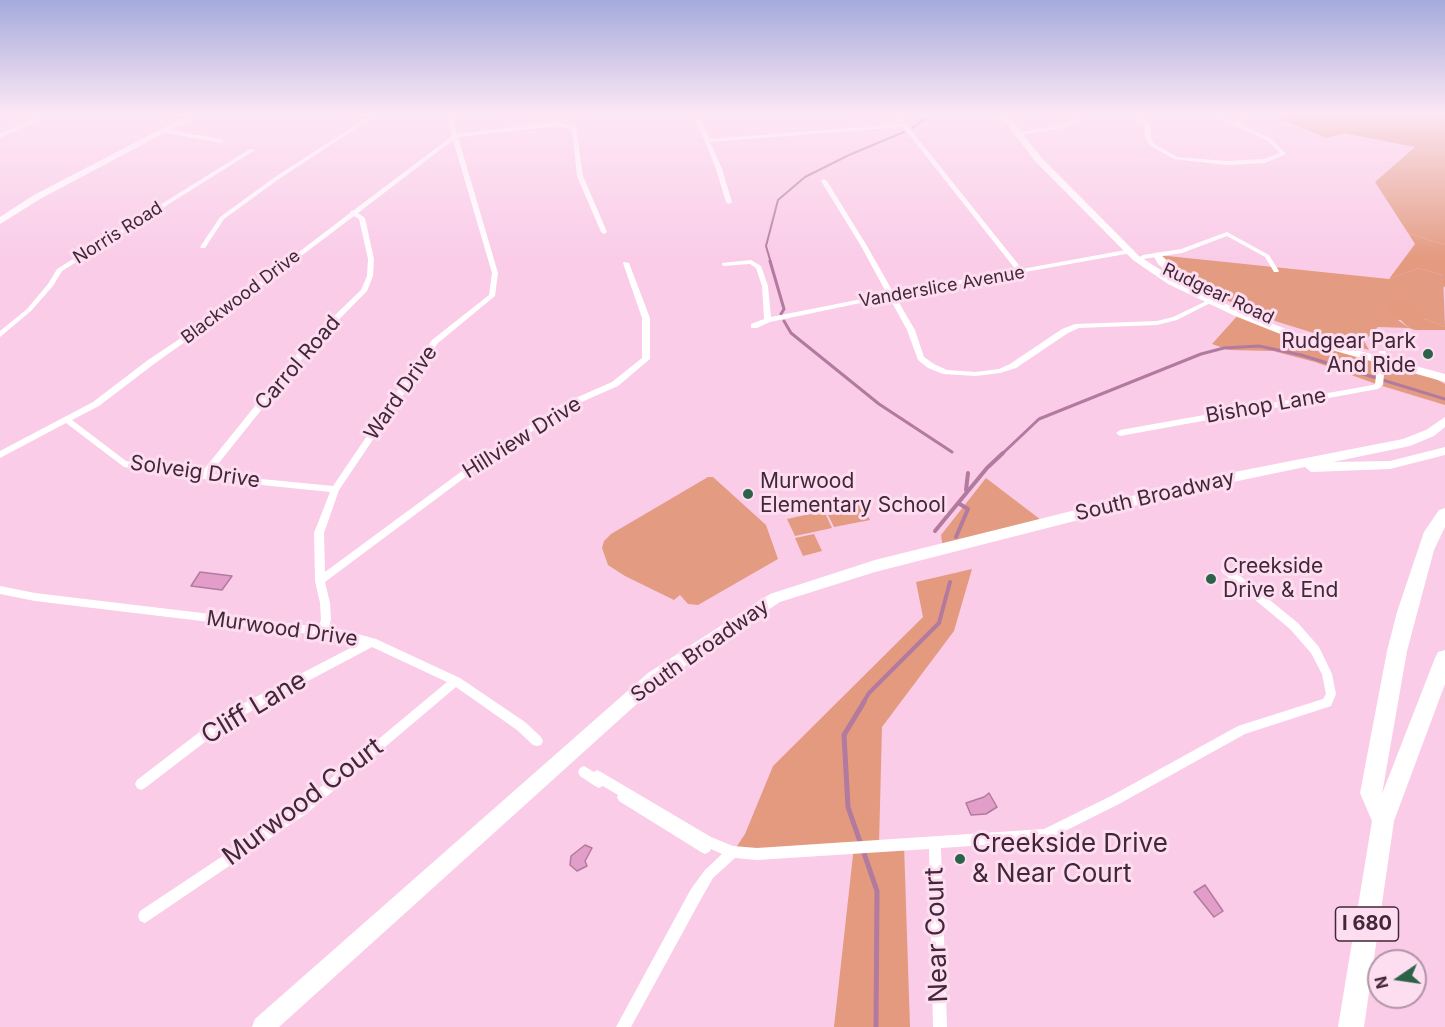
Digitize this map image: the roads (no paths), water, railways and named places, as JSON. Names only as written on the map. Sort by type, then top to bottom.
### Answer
[{"type":"highway","points":[[1383,821],[1371,793],[1397,651],[1425,550],[1432,532],[1445,514]]},
{"type":"highway","name":"I 680","points":[[1351,1027],[1383,821],[1445,658]]},
{"type":"street","points":[[0,222],[37,197],[103,163]]},
{"type":"street","name":"Norris Road","points":[[0,335],[29,310],[51,285],[59,270],[231,163]]},
{"type":"street","points":[[203,247],[222,218],[300,163]]},
{"type":"street","name":"Blackwood Drive","points":[[0,455],[68,421],[96,404],[225,311],[419,163]]},
{"type":"street","name":"Ward Drive","points":[[322,633],[326,619],[320,581],[319,532],[335,489],[435,342],[492,296],[495,273],[463,163]]},
{"type":"street","points":[[578,163],[586,194],[604,232]]},
{"type":"street","points":[[716,163],[729,202]]},
{"type":"street","points":[[934,163],[1022,273]]},
{"type":"street","name":"Rudgear Road","points":[[1042,163],[1131,251],[1172,282],[1278,322],[1382,357],[1445,372]]},
{"type":"street","points":[[1217,163],[1240,163]]},
{"type":"street","points":[[824,182],[864,246],[911,330],[921,358],[931,366],[946,372],[976,374],[1000,371],[1013,366],[1065,331],[1078,326],[1157,324],[1175,319],[1214,299]]},
{"type":"street","name":"Carrol Road","points":[[203,476],[307,347],[364,291],[370,276],[371,259],[362,218],[353,212]]},
{"type":"street","points":[[1143,257],[1182,251],[1227,234],[1267,256],[1276,271]]},
{"type":"street","name":"Rudgear Road","points":[[1131,251],[1214,299]]},
{"type":"street","name":"Vanderslice Avenue","points":[[754,327],[768,320],[1131,251]]},
{"type":"street","points":[[1158,255],[1161,262],[1179,277]]},
{"type":"street","points":[[724,264],[751,262],[759,267],[765,286],[768,320]]},
{"type":"street","name":"Hillview Drive","points":[[320,581],[484,459],[565,406],[615,384],[646,359],[646,318],[626,263]]},
{"type":"street","name":"Bishop Lane","points":[[1120,433],[1380,380],[1382,357]]},
{"type":"street","points":[[1414,365],[1445,384]]},
{"type":"street","name":"Rudgear Road","points":[[1414,365],[1445,378]]},
{"type":"street","name":"Solveig Drive","points":[[68,421],[124,464],[203,476],[335,489]]},
{"type":"street","name":"South Broadway","points":[[263,1027],[654,678],[775,598],[830,579],[921,554],[1204,483],[1406,443],[1430,433],[1445,421]]},
{"type":"street","name":"South Broadway","points":[[1279,468],[1390,465],[1445,451]]},
{"type":"street","points":[[597,776],[707,841],[733,852],[757,854],[935,843],[1055,832],[1242,730],[1327,703],[1331,694],[1327,674],[1315,650],[1294,626],[1226,570]]},
{"type":"street","name":"Murwood Drive","points":[[0,590],[35,597],[343,634],[372,642],[456,681],[521,726],[537,741]]},
{"type":"street","name":"Cliff Lane","points":[[141,784],[227,718],[372,642]]},
{"type":"street","name":"Murwood Court","points":[[146,916],[302,810],[456,681]]},
{"type":"street","points":[[584,772],[705,848]]},
{"type":"street","name":"Near Court","points":[[935,843],[940,1027]]},
{"type":"street","points":[[623,1027],[696,894],[709,874],[733,852]]},
{"type":"waterway","points":[[771,263],[766,246],[778,200],[805,177],[833,163]]},
{"type":"waterway","points":[[770,261],[784,309],[781,314]]},
{"type":"waterway","points":[[784,321],[791,333],[879,404],[952,452]]},
{"type":"waterway","points":[[1002,454],[1039,419],[1201,354],[1224,348],[1259,346],[1301,355],[1445,399]]},
{"type":"waterway","points":[[958,503],[987,468],[1003,453]]},
{"type":"waterway","points":[[966,490],[968,473]]},
{"type":"waterway","points":[[935,531],[958,503]]},
{"type":"waterway","points":[[956,537],[968,509],[958,503]]},
{"type":"waterway","points":[[863,703],[869,693],[939,623],[950,582]]},
{"type":"waterway","points":[[864,702],[844,735],[848,807],[877,891],[876,1027]]},
{"type":"place","name":"Rudgear Park And Ride","points":[[1428,354]]},
{"type":"place","name":"Murwood Elementary School","points":[[748,494]]},
{"type":"place","name":"Creekside Drive & End","points":[[1211,579]]},
{"type":"place","name":"Creekside Drive & Near Court","points":[[960,859]]}]
